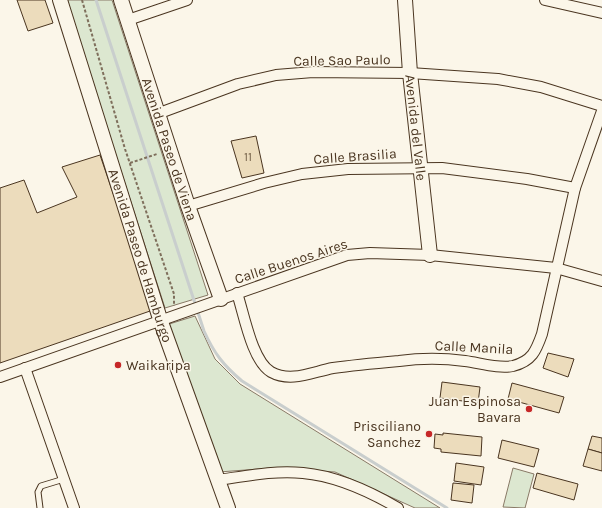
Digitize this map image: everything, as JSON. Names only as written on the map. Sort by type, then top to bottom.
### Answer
[{"type":"street","name":"Avenida Paseo de Hamburgo","points":[[60,0],[161,322],[228,508]]},
{"type":"street","name":"Avenida Paseo de Viena","points":[[121,0],[188,206],[214,302]]},
{"type":"street","points":[[128,20],[187,0]]},
{"type":"street","name":"Avenida del Valle","points":[[405,0],[410,73],[430,256]]},
{"type":"street","points":[[545,0],[602,13]]},
{"type":"street","name":"Calle Sao Paulo","points":[[157,114],[238,84],[276,75],[313,72],[410,73],[498,79],[541,87],[602,106]]},
{"type":"street","name":"Calle Manila","points":[[237,293],[257,356],[269,371],[277,375],[287,377],[301,376],[332,368],[433,358],[512,366],[528,360],[537,349],[542,334],[575,188],[602,111]]},
{"type":"street","name":"Calle Brasilia","points":[[188,206],[302,174],[348,169],[420,167],[506,176],[575,188]]},
{"type":"street","name":"Calle Buenos Aires","points":[[0,378],[347,255],[370,253],[430,256],[556,268],[602,281]]},
{"type":"street","points":[[25,368],[74,508]]},
{"type":"street","points":[[218,480],[276,472],[303,473],[330,478],[366,491],[398,508]]},
{"type":"lane","points":[[40,508],[38,492],[41,486],[64,479]]},
{"type":"path","points":[[82,0],[130,163],[174,294],[178,315]]},
{"type":"path","points":[[130,163],[157,154]]},
{"type":"green space","points":[[66,0],[112,0],[208,295],[165,308]]},
{"type":"green space","points":[[195,316],[215,359],[240,384],[440,508],[415,508],[335,472],[272,468],[219,472],[166,325]]},
{"type":"green space","points":[[513,468],[534,474],[525,508],[503,507]]},
{"type":"building","points":[[17,0],[45,0],[53,23],[28,31]]},
{"type":"building","points":[[256,136],[264,173],[242,178],[231,141]]},
{"type":"building","points":[[100,155],[153,310],[0,363],[0,188],[24,180],[37,213],[77,197],[62,167]]},
{"type":"building","points":[[548,353],[574,359],[568,377],[543,368]]},
{"type":"building","points":[[442,382],[480,387],[478,403],[440,398]]},
{"type":"building","points":[[512,383],[564,397],[559,413],[508,399]]},
{"type":"building","points":[[443,433],[482,437],[481,456],[441,452],[441,449],[434,448],[435,434],[443,435]]},
{"type":"building","points":[[592,436],[602,438],[602,453],[588,449]]},
{"type":"building","points":[[502,440],[539,449],[534,467],[498,458]]},
{"type":"building","points":[[588,449],[602,453],[602,471],[583,466]]},
{"type":"building","points":[[456,463],[484,467],[481,485],[454,481]]},
{"type":"building","points":[[537,473],[578,484],[574,500],[533,488]]},
{"type":"building","points":[[453,483],[474,485],[472,503],[451,500]]},
{"type":"waterway","points":[[96,0],[204,331],[215,352],[229,370],[242,381],[447,508]]},
{"type":"place","name":"Waikaripa","points":[[118,365]]},
{"type":"place","name":"Juan Espinosa Bavara","points":[[529,409]]},
{"type":"place","name":"Prisciliano Sanchez","points":[[429,434]]}]
